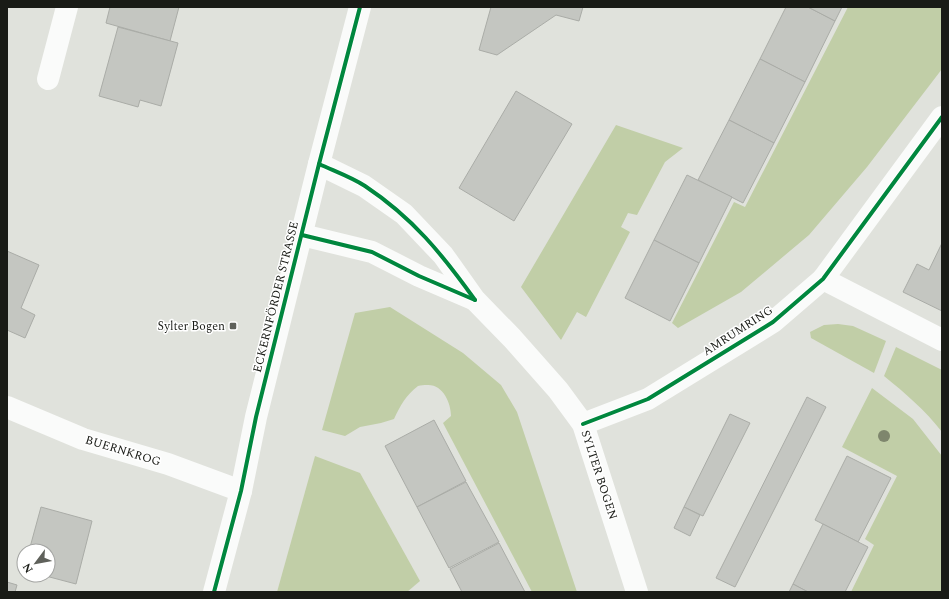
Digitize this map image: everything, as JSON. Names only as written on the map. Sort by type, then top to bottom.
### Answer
[{"type":"street","points":[[48,79],[67,7]]},
{"type":"street","name":"ECKERNFÖRDER STRASSE","points":[[214,592],[241,491],[256,417],[319,164],[360,7]]},
{"type":"street","name":"AMRUMRING","points":[[583,424],[654,395],[774,322],[824,279],[942,117]]},
{"type":"street","name":"SYLTER BOGEN","points":[[319,164],[364,186],[404,214],[443,255],[475,300],[512,338],[553,384],[583,424],[637,592]]},
{"type":"street","name":"SYLTER BOGEN","points":[[302,235],[372,252],[419,276],[475,300]]},
{"type":"street","points":[[824,279],[942,340]]},
{"type":"street","name":"BUERNKROG","points":[[7,407],[83,439],[168,464],[241,491]]},
{"type":"green space","points":[[848,7],[942,7],[942,69],[867,167],[809,235],[741,292],[678,328],[672,323],[734,202],[745,207]]},
{"type":"green space","points":[[616,125],[683,148],[665,162],[637,215],[628,213],[621,227],[630,232],[586,317],[577,312],[561,340],[521,287]]},
{"type":"green space","points":[[390,307],[463,353],[501,385],[517,412],[577,592],[532,592],[443,423],[451,416],[451,411],[448,400],[438,388],[427,385],[418,386],[404,401],[394,419],[360,427],[345,436],[322,430],[355,313]]},
{"type":"green space","points":[[838,324],[853,326],[886,341],[874,373],[811,338],[810,332],[824,325]]},
{"type":"green space","points":[[896,347],[942,370],[942,432],[929,416],[884,376]]},
{"type":"green space","points":[[872,388],[913,419],[942,456],[942,592],[851,592],[874,545],[865,539],[897,476],[842,447]]},
{"type":"green space","points":[[315,456],[360,473],[420,581],[407,592],[277,592]]},
{"type":"building","points":[[110,7],[179,7],[170,41],[106,23]]},
{"type":"building","points":[[491,7],[583,7],[579,21],[556,15],[497,55],[479,50]]},
{"type":"building","points":[[786,7],[808,7],[835,21],[805,82],[760,59]]},
{"type":"building","points":[[808,7],[842,7],[835,21]]},
{"type":"building","points":[[118,27],[178,43],[161,106],[140,100],[138,107],[99,96]]},
{"type":"building","points":[[760,59],[805,82],[774,143],[729,120]]},
{"type":"building","points":[[516,91],[572,124],[514,221],[459,188]]},
{"type":"building","points":[[729,120],[774,143],[743,203],[698,180]]},
{"type":"building","points":[[687,175],[732,197],[699,263],[654,240]]},
{"type":"building","points":[[654,240],[699,263],[670,321],[625,298]]},
{"type":"building","points":[[942,243],[942,311],[903,292],[917,264],[929,270]]},
{"type":"building","points":[[7,251],[39,265],[21,308],[35,315],[25,338],[7,330]]},
{"type":"building","points":[[807,397],[826,407],[735,587],[716,578]]},
{"type":"building","points":[[730,414],[750,423],[703,516],[684,507]]},
{"type":"building","points":[[434,420],[466,481],[417,507],[385,446]]},
{"type":"building","points":[[847,456],[891,478],[858,542],[815,520]]},
{"type":"building","points":[[466,482],[499,542],[449,568],[417,507]]},
{"type":"building","points":[[41,507],[92,521],[76,584],[56,579],[56,543],[31,543]]},
{"type":"building","points":[[684,507],[700,515],[690,536],[674,528]]},
{"type":"building","points":[[823,524],[868,547],[845,592],[808,592],[793,584]]},
{"type":"building","points":[[499,543],[525,592],[462,592],[450,569]]},
{"type":"building","points":[[7,582],[17,585],[15,592],[7,592]]},
{"type":"building","points":[[793,584],[808,592],[789,592]]},
{"type":"cycle path","points":[[214,592],[241,491],[256,417],[319,164],[360,7]]},
{"type":"cycle path","points":[[583,424],[648,399],[773,322],[823,279],[942,117]]},
{"type":"cycle path","points":[[319,164],[360,183],[398,211],[426,238],[451,267],[475,300]]},
{"type":"cycle path","points":[[302,235],[372,252],[419,276],[475,300]]},
{"type":"place","name":"Sylter Bogen","points":[[233,326]]}]
